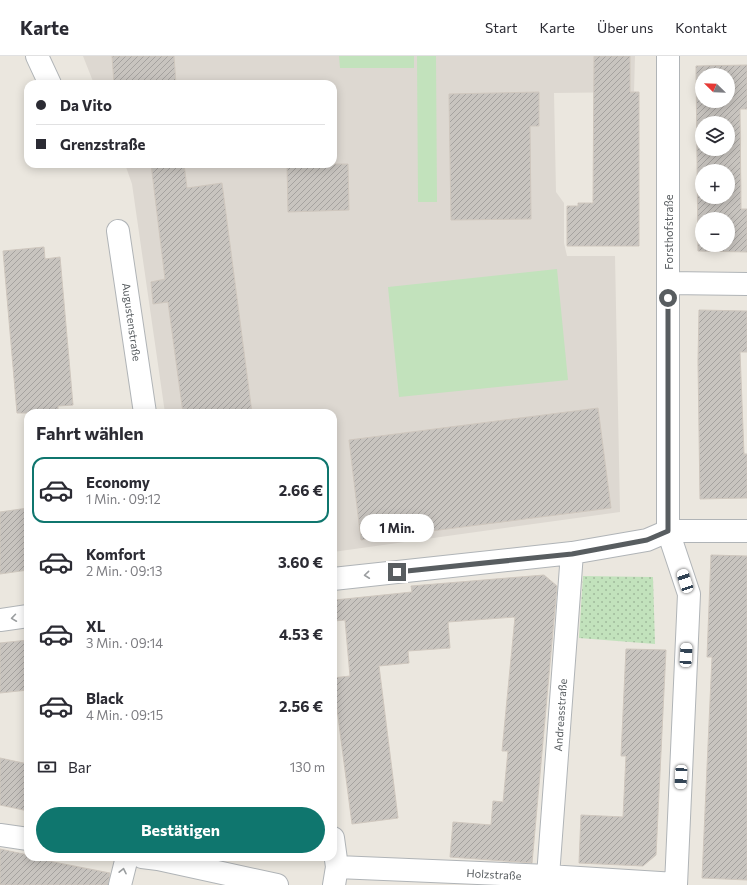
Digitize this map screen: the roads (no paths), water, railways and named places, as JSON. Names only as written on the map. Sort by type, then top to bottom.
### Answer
[{"type":"street","points":[[38,56],[48,80]]},
{"type":"street","name":"Forsthofstraße","points":[[668,56],[668,531],[689,594],[676,884]]},
{"type":"street","name":"Augustenstraße","points":[[118,231],[144,409]]},
{"type":"street","points":[[668,283],[747,284]]},
{"type":"street","points":[[337,578],[572,554],[647,540],[668,531],[747,531]]},
{"type":"street","name":"Andreasstraße","points":[[548,876],[572,554]]},
{"type":"street","points":[[0,620],[24,617]]},
{"type":"street","points":[[0,835],[24,838]]},
{"type":"street","points":[[120,885],[125,861]]},
{"type":"street","points":[[167,861],[277,885]]},
{"type":"street","points":[[334,861],[335,876]]},
{"type":"street","name":"Holzstraße","points":[[335,876],[548,876],[676,884]]}]
